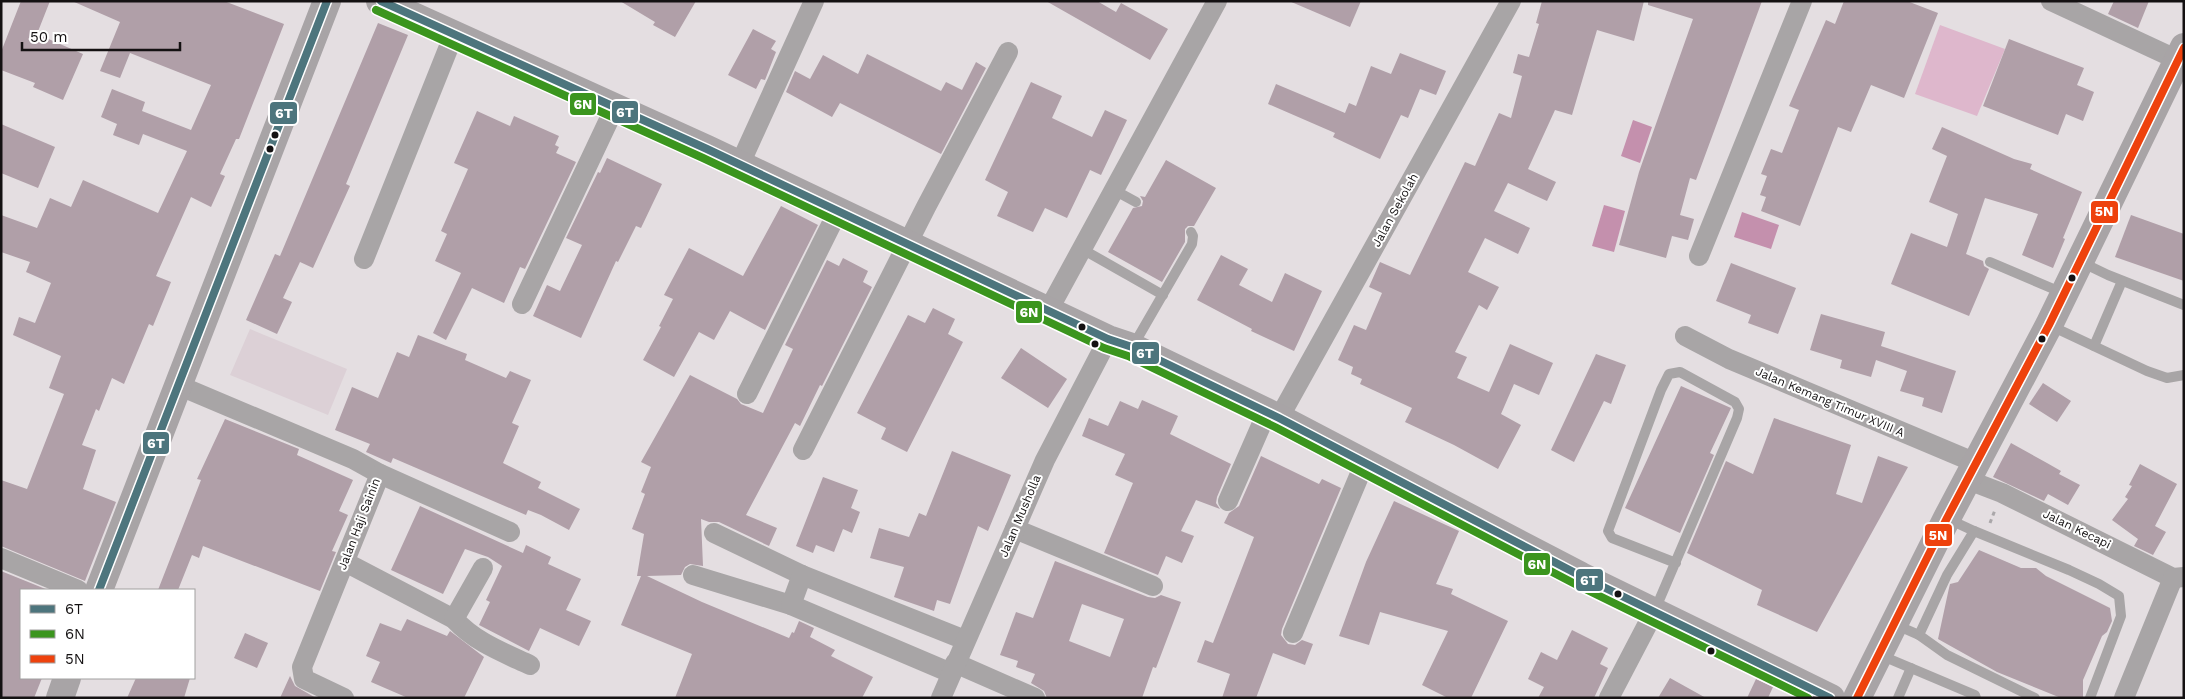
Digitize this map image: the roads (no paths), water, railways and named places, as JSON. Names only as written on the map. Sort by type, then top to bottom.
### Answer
[{"type":"street","points":[[99,589],[180,386],[327,1]]},
{"type":"street","points":[[380,1],[740,164],[1048,311],[1273,415],[1582,576],[1655,610],[1831,698]]},
{"type":"street","points":[[740,164],[814,1]]},
{"type":"street","points":[[1048,311],[1217,1]]},
{"type":"street","name":"Jalan Sekolah","points":[[1228,501],[1273,415],[1511,1]]},
{"type":"street","points":[[1699,256],[1802,1]]},
{"type":"street","points":[[1857,698],[1947,518],[2049,325],[2181,54],[2051,1]]},
{"type":"street","points":[[364,260],[454,34]]},
{"type":"street","points":[[803,450],[907,244],[1008,52]]},
{"type":"street","points":[[522,304],[615,107]]},
{"type":"street","points":[[747,394],[838,211]]},
{"type":"street","name":"Jalan Kemang Timur XVIII A","points":[[1685,336],[1729,359],[1972,472]]},
{"type":"street","name":"Jalan Musholla","points":[[941,698],[1045,460],[1120,343]]},
{"type":"street","name":"Jalan Haji Sainin","points":[[180,386],[353,459],[380,474],[308,650],[302,674],[307,681],[344,698]]},
{"type":"street","points":[[1293,633],[1365,462]]},
{"type":"street","name":"Jalan Kecapi","points":[[1972,472],[2002,493],[2179,578]]},
{"type":"street","points":[[380,474],[510,532]]},
{"type":"street","points":[[1015,529],[1153,586]]},
{"type":"street","points":[[714,533],[802,575],[965,640]]},
{"type":"street","points":[[1,558],[76,589]]},
{"type":"street","points":[[345,562],[454,619],[470,636],[530,665]]},
{"type":"street","points":[[454,619],[483,568]]},
{"type":"street","points":[[693,575],[791,605],[1035,698]]},
{"type":"street","points":[[791,605],[802,575]]},
{"type":"street","points":[[2124,698],[2179,578]]},
{"type":"street","points":[[1609,698],[1655,610]]},
{"type":"street","points":[[60,698],[67,679]]},
{"type":"lane","points":[[1114,190],[1136,202]]},
{"type":"lane","points":[[1120,343],[1163,295],[1192,244],[1194,236],[1191,232]]},
{"type":"lane","points":[[1082,249],[1163,295]]},
{"type":"lane","points":[[2080,260],[2122,281],[2184,305]]},
{"type":"lane","points":[[1990,262],[2029,277],[2064,294]]},
{"type":"lane","points":[[2094,346],[2122,281]]},
{"type":"lane","points":[[2049,325],[2122,361],[2167,378],[2184,375]]},
{"type":"lane","points":[[1655,610],[1676,563],[1739,409],[1735,402],[1680,372],[1669,374],[1661,390],[1608,531],[1608,536],[1612,538],[1676,563]]},
{"type":"lane","points":[[1947,518],[2070,570],[2099,584],[2118,596],[2121,616],[2090,698]]},
{"type":"lane","points":[[1919,635],[1947,575],[1974,531]]},
{"type":"lane","points":[[1894,624],[1919,635],[1947,655],[2035,698]]},
{"type":"lane","points":[[1879,655],[1975,695],[1976,698]]},
{"type":"lane","points":[[1898,698],[1912,668]]}]
